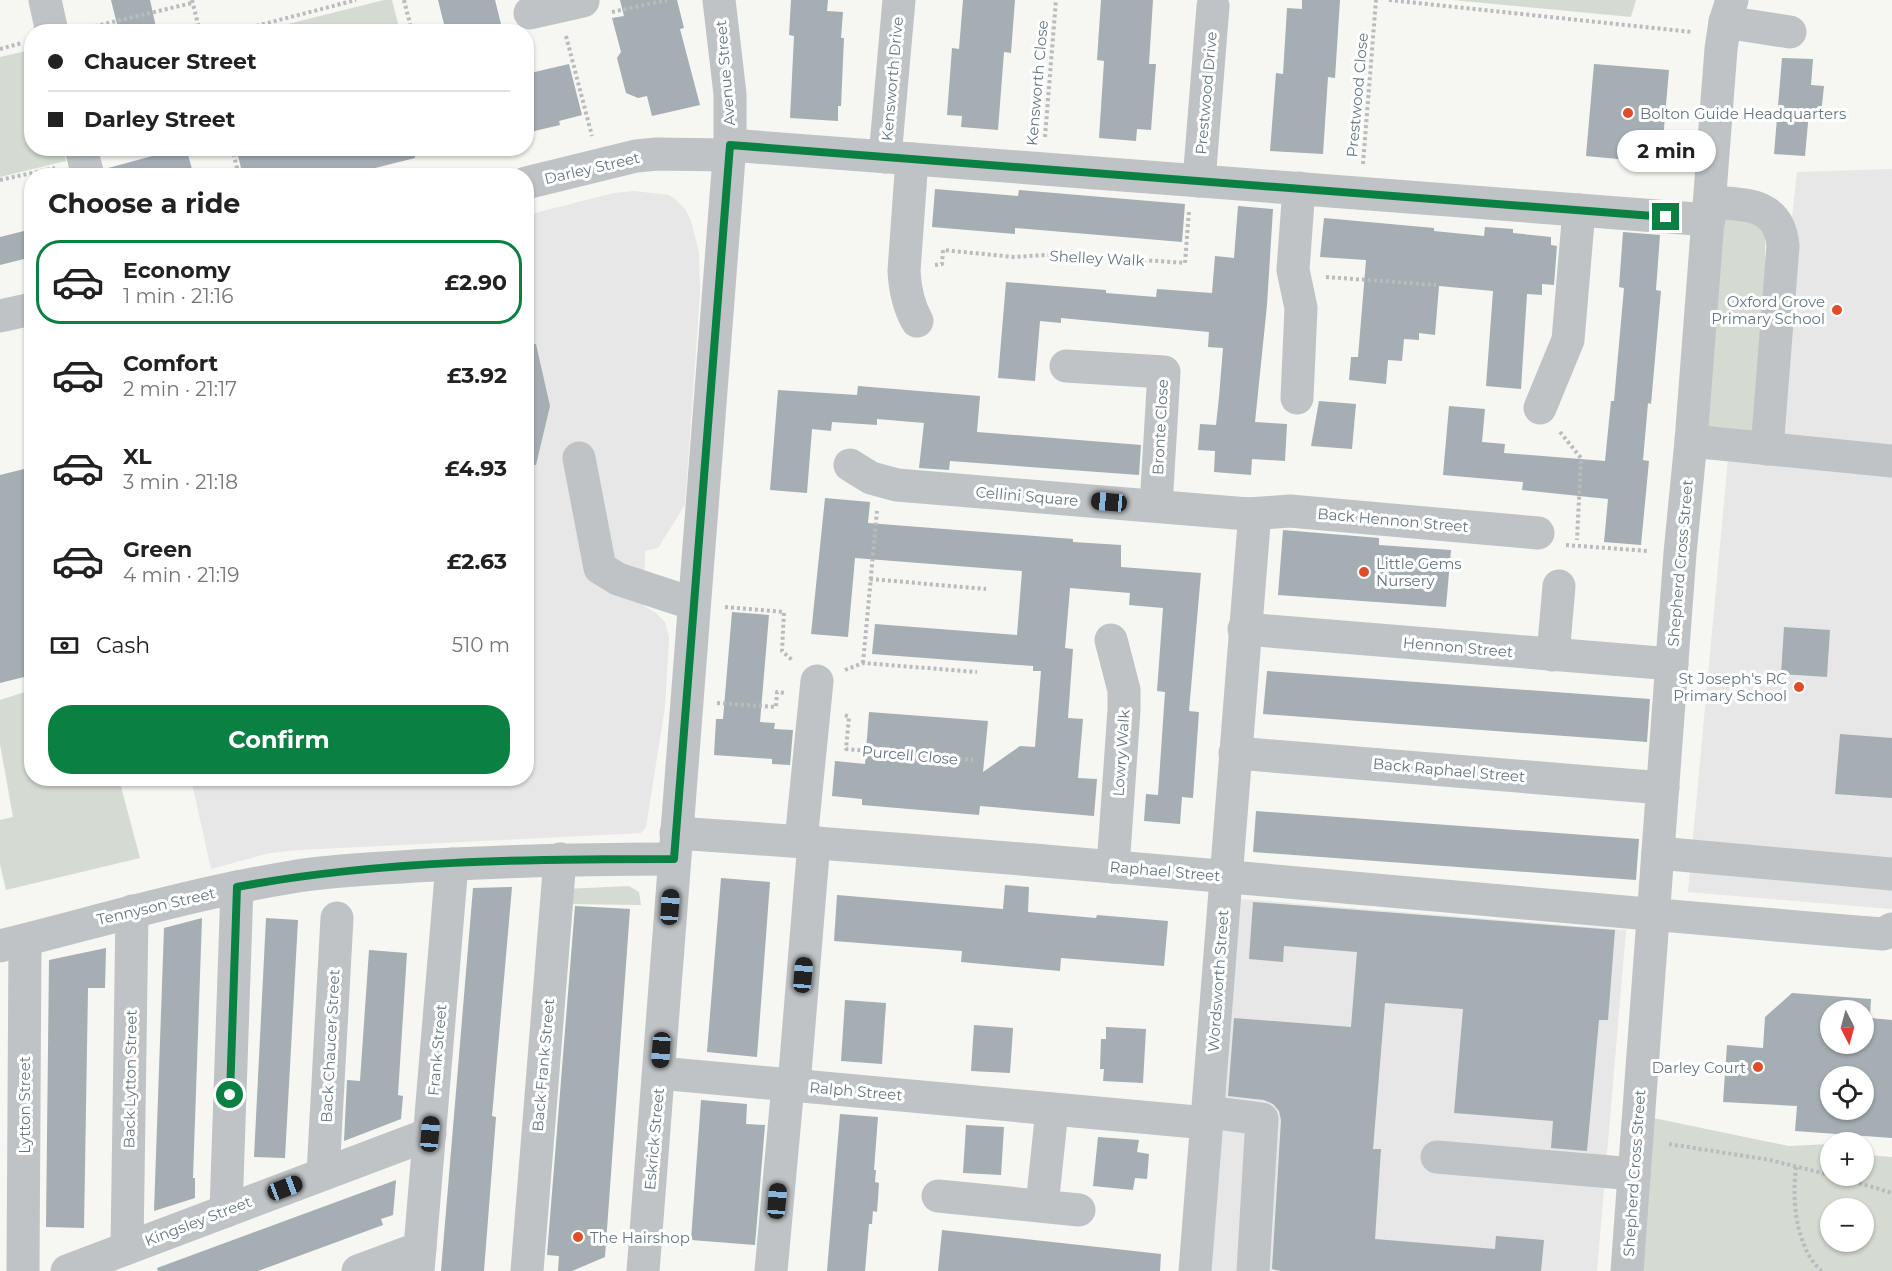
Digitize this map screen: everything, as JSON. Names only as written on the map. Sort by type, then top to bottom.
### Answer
[{"type":"street","points":[[45,0],[63,24]]},
{"type":"street","name":"Avenue Street","points":[[719,0],[730,94],[729,150]]},
{"type":"street","name":"Kensworth Drive","points":[[899,0],[899,158]]},
{"type":"street","name":"Prestwood Drive","points":[[1195,180],[1216,6]]},
{"type":"street","points":[[1727,19],[1790,32]]},
{"type":"street","name":"Shepherd Cross Street","points":[[1627,1271],[1680,553],[1727,19]]},
{"type":"street","name":"Darley Street","points":[[534,181],[600,164],[657,154],[729,150],[899,158],[1579,210],[1709,211],[1749,205],[1766,212],[1777,221],[1782,232],[1783,246],[1767,449]]},
{"type":"street","name":"Eskrick Street","points":[[644,1271],[729,150]]},
{"type":"street","points":[[899,158],[905,287],[909,307],[917,321]]},
{"type":"street","points":[[1297,398],[1301,308],[1293,274],[1299,188]]},
{"type":"street","points":[[1540,408],[1568,340],[1579,210]]},
{"type":"street","points":[[0,316],[24,311]]},
{"type":"street","name":"Bronte Close","points":[[1066,366],[1164,372],[1156,506]]},
{"type":"street","points":[[1691,441],[1892,461]]},
{"type":"street","points":[[579,458],[600,568],[618,579],[694,604]]},
{"type":"street","name":"Cellini Square","points":[[850,465],[871,478],[897,485],[1248,514]]},
{"type":"street","name":"Back Hennon Street","points":[[1248,514],[1290,511],[1538,533]]},
{"type":"street","name":"Wordsworth Street","points":[[1195,1271],[1254,524],[1253,518],[1248,514]]},
{"type":"street","points":[[1554,656],[1559,586]]},
{"type":"street","name":"Hennon Street","points":[[1244,629],[1672,664]]},
{"type":"street","name":"Lowry Walk","points":[[1111,640],[1124,690],[1113,867]]},
{"type":"street","points":[[771,1271],[791,1085],[817,689]]},
{"type":"street","name":"Back Raphael Street","points":[[1235,753],[1663,788]]},
{"type":"street","name":"Raphael Street","points":[[675,846],[808,842],[1883,934],[1892,929]]},
{"type":"street","name":"Tennyson Street","points":[[13,943],[132,911],[293,877],[339,871],[560,860],[675,846]]},
{"type":"street","points":[[1658,853],[1892,874]]},
{"type":"street","name":"Back Frank Street","points":[[527,1271],[560,860]]},
{"type":"street","name":"Frank Street","points":[[419,1260],[452,864]]},
{"type":"street","points":[[226,1211],[237,887]]},
{"type":"street","name":"Back Lytton Street","points":[[127,1248],[132,911]]},
{"type":"street","name":"Back Chaucer Street","points":[[323,1174],[338,918]]},
{"type":"street","name":"Lytton Street","points":[[13,943],[23,1271]]},
{"type":"street","name":"Ralph Street","points":[[659,1073],[1052,1110],[1262,1119],[1253,1271]]},
{"type":"street","points":[[1042,1206],[1052,1110]]},
{"type":"street","name":"Kingsley Street","points":[[67,1271],[430,1134]]},
{"type":"street","points":[[1437,1157],[1634,1174]]},
{"type":"street","points":[[938,1196],[1079,1210]]},
{"type":"street","points":[[358,1271],[419,1260]]},
{"type":"path","points":[[264,24],[356,0]]},
{"type":"path","points":[[404,0],[410,24]]},
{"type":"path","name":"Kensworth Close","points":[[1042,169],[1056,0]]},
{"type":"path","name":"Prestwood Close","points":[[1361,193],[1376,0]]},
{"type":"path","points":[[1389,0],[1727,19]]},
{"type":"path","points":[[93,24],[192,1],[198,24]]},
{"type":"path","points":[[555,5],[562,23],[600,164]]},
{"type":"path","points":[[0,49],[24,43]]},
{"type":"path","points":[[56,168],[84,162]]},
{"type":"path","points":[[0,180],[24,175]]},
{"type":"path","name":"Shelley Walk","points":[[904,271],[942,264],[943,250],[1014,257],[1060,254],[1185,263],[1195,180]]},
{"type":"path","points":[[1293,274],[1436,285]]},
{"type":"path","points":[[1540,408],[1581,458],[1577,540]]},
{"type":"path","points":[[863,663],[879,480]]},
{"type":"path","points":[[1538,533],[1545,543],[1680,553]]},
{"type":"path","points":[[870,579],[986,589]]},
{"type":"path","name":"Purcell Close","points":[[694,604],[784,612],[782,651],[817,689],[849,717],[846,749],[973,760]]},
{"type":"path","name":"Purcell Close","points":[[686,700],[776,707],[777,692],[817,689],[863,663],[977,672]]},
{"type":"path","points":[[1637,1139],[1770,1160],[1820,1173]]},
{"type":"path","points":[[1796,1167],[1794,1197],[1799,1224],[1805,1248],[1821,1271]]},
{"type":"path","points":[[1869,1186],[1892,1193]]},
{"type":"shaded area","points":[[392,0],[398,24],[288,24]]},
{"type":"shaded area","points":[[1452,0],[1636,0],[1631,17]]},
{"type":"shaded area","points":[[24,52],[24,156],[65,156],[66,161],[37,168],[24,168],[24,171],[0,177],[0,57]]},
{"type":"shaded area","name":"St Joseph's RC Primary School","points":[[1892,169],[1892,909],[1688,892],[1728,459],[1767,449],[1797,172]]},
{"type":"shaded area","points":[[634,191],[669,195],[675,199],[686,210],[691,221],[699,252],[700,294],[685,505],[658,548],[645,551],[644,606],[655,612],[665,622],[669,638],[665,707],[646,827],[641,833],[300,850],[270,853],[211,869],[193,786],[534,786],[534,213],[614,193]]},
{"type":"shaded area","points":[[1765,212],[1767,449],[1689,458],[1709,220]]},
{"type":"shaded area","points":[[24,692],[24,786],[121,786],[140,858],[6,890],[0,864],[0,820],[13,817],[0,744],[0,700]]},
{"type":"shaded area","points":[[629,886],[639,892],[641,905],[565,904],[565,889]]},
{"type":"shaded area","points":[[1240,899],[1626,930],[1597,1271],[1209,1271]]},
{"type":"shaded area","points":[[1639,1115],[1789,1146],[1820,1144],[1820,1186],[1874,1186],[1874,1156],[1892,1157],[1892,1271],[1627,1271]]},
{"type":"building","points":[[111,0],[150,0],[155,24],[117,24]]},
{"type":"building","points":[[438,0],[495,0],[501,24],[444,24]]},
{"type":"building","points":[[620,0],[677,0],[684,28],[680,29],[700,105],[652,116],[647,96],[638,98],[626,93],[617,58],[621,52],[612,18],[624,16]]},
{"type":"building","points":[[791,0],[828,0],[827,11],[843,12],[841,106],[838,106],[838,121],[790,118],[794,36],[789,35]]},
{"type":"building","points":[[963,0],[1015,0],[1011,53],[1004,52],[998,130],[961,127],[962,116],[947,115],[952,48],[959,49]]},
{"type":"building","points":[[1101,0],[1153,0],[1149,64],[1156,64],[1151,130],[1137,129],[1136,141],[1099,138],[1104,61],[1097,60]]},
{"type":"building","points":[[1302,0],[1340,0],[1335,78],[1328,77],[1323,154],[1270,151],[1276,73],[1283,74],[1287,8],[1302,9]]},
{"type":"building","points":[[1782,58],[1813,59],[1811,85],[1824,86],[1821,114],[1809,112],[1805,156],[1774,154]]},
{"type":"building","points":[[569,64],[582,115],[559,121],[560,125],[534,131],[534,72]]},
{"type":"building","name":"Bolton Guide Headquarters","points":[[1594,64],[1669,70],[1661,163],[1586,156]]},
{"type":"building","points":[[152,156],[188,156],[192,168],[108,168]]},
{"type":"building","points":[[238,156],[415,156],[415,158],[375,168],[241,168]]},
{"type":"building","points":[[935,189],[1018,196],[1019,190],[1185,204],[1182,242],[1015,228],[1015,234],[932,227]]},
{"type":"building","points":[[1238,206],[1273,209],[1267,305],[1255,422],[1287,424],[1285,461],[1252,459],[1251,475],[1214,472],[1215,451],[1198,450],[1200,424],[1216,425],[1219,397],[1223,348],[1208,347],[1209,332],[1061,318],[1061,323],[1040,321],[1035,381],[998,378],[1006,282],[1106,290],[1106,293],[1156,297],[1157,289],[1212,293],[1215,256],[1234,258]]},
{"type":"building","points":[[1324,218],[1434,228],[1434,231],[1484,236],[1485,227],[1513,229],[1513,233],[1551,237],[1551,245],[1557,246],[1554,285],[1542,284],[1542,295],[1527,294],[1521,389],[1486,386],[1493,291],[1439,286],[1435,335],[1419,333],[1419,340],[1404,339],[1402,361],[1388,360],[1386,384],[1349,380],[1351,357],[1358,357],[1366,260],[1320,257]]},
{"type":"building","points":[[24,231],[24,259],[0,265],[0,237]]},
{"type":"building","points":[[1623,232],[1660,235],[1656,290],[1661,291],[1651,404],[1648,403],[1643,460],[1649,461],[1641,545],[1604,542],[1608,499],[1522,490],[1523,482],[1443,475],[1449,406],[1485,409],[1482,442],[1505,444],[1504,453],[1605,461],[1611,401],[1614,401],[1624,288],[1619,287]]},
{"type":"building","points":[[534,344],[536,344],[550,406],[536,465],[534,465]]},
{"type":"building","points":[[858,386],[980,396],[977,432],[1141,445],[1139,475],[950,461],[949,470],[919,468],[924,423],[877,419],[877,425],[832,422],[831,431],[812,429],[807,493],[770,490],[778,390],[857,395]]},
{"type":"building","points":[[1319,401],[1356,404],[1352,449],[1311,446]]},
{"type":"building","points":[[24,469],[24,677],[0,683],[0,475]]},
{"type":"building","points":[[825,498],[870,502],[868,523],[1073,539],[1073,542],[1121,545],[1121,567],[1201,573],[1189,711],[1199,712],[1193,798],[1182,797],[1180,824],[1144,821],[1146,794],[1158,795],[1165,692],[1157,691],[1163,608],[1129,605],[1130,593],[1070,588],[1065,648],[1073,649],[1068,718],[1083,719],[1078,778],[1097,779],[1094,816],[980,806],[979,815],[862,805],[862,799],[832,796],[835,761],[865,764],[869,712],[988,721],[983,772],[1020,746],[1035,747],[1041,671],[1033,671],[1033,666],[872,654],[875,624],[1017,635],[1022,571],[855,558],[848,637],[811,634]]},
{"type":"building","name":"Little Gems Nursery","points":[[1283,530],[1379,538],[1379,545],[1451,550],[1446,607],[1278,595]]},
{"type":"building","points":[[732,612],[769,615],[760,722],[775,723],[774,729],[793,730],[790,765],[772,764],[772,759],[714,755],[716,719],[723,719]]},
{"type":"building","points":[[1784,627],[1830,630],[1827,677],[1781,674]]},
{"type":"building","points":[[1267,671],[1650,699],[1647,742],[1263,714]]},
{"type":"building","points":[[1840,734],[1892,738],[1892,798],[1835,794]]},
{"type":"building","points":[[1256,811],[1639,839],[1636,880],[1253,852]]},
{"type":"building","points":[[721,878],[770,882],[757,1057],[707,1052]]},
{"type":"building","points":[[1005,885],[1029,887],[1028,912],[1168,921],[1164,966],[1061,958],[1060,971],[961,962],[962,951],[834,941],[837,895],[1003,909]]},
{"type":"building","points":[[512,887],[492,1116],[496,1117],[484,1271],[441,1271],[473,888]]},
{"type":"building","points":[[1253,902],[1615,930],[1608,1020],[1599,1020],[1587,1151],[1551,1148],[1553,1121],[1454,1113],[1463,1009],[1385,1003],[1373,1149],[1381,1149],[1375,1239],[1495,1249],[1496,1236],[1544,1240],[1541,1271],[1281,1271],[1272,1269],[1281,1120],[1279,1111],[1273,1104],[1264,1100],[1228,1096],[1234,1018],[1351,1027],[1357,952],[1284,946],[1283,962],[1249,959]]},
{"type":"building","points":[[575,906],[630,909],[605,1257],[572,1271],[558,1271],[559,1256],[547,1255]]},
{"type":"building","points":[[202,918],[193,1178],[195,1178],[195,1198],[154,1211],[164,928]]},
{"type":"building","points":[[266,918],[298,920],[285,1158],[254,1157]]},
{"type":"building","points":[[106,948],[105,988],[88,988],[84,1228],[46,1227],[49,960]]},
{"type":"building","points":[[369,950],[407,953],[398,1095],[403,1096],[401,1119],[344,1141],[347,1080],[360,1081]]},
{"type":"building","name":"Darley Court","points":[[1792,993],[1871,999],[1820,1000],[1820,1054],[1874,1054],[1874,1018],[1892,1020],[1892,1138],[1874,1137],[1874,1132],[1795,1131],[1797,1106],[1723,1102],[1727,1045],[1763,1048],[1765,1017]]},
{"type":"building","points":[[845,1000],[886,1003],[882,1064],[841,1061]]},
{"type":"building","points":[[974,1025],[1013,1028],[1010,1073],[971,1071]]},
{"type":"building","points":[[1106,1027],[1146,1029],[1143,1083],[1103,1081],[1104,1069],[1100,1069],[1101,1039],[1106,1039]]},
{"type":"building","points":[[701,1100],[747,1104],[746,1124],[765,1125],[755,1245],[691,1240]]},
{"type":"building","points":[[840,1114],[878,1117],[874,1170],[876,1170],[875,1182],[879,1183],[877,1212],[873,1211],[872,1224],[869,1224],[865,1271],[827,1271]]},
{"type":"building","points":[[966,1125],[1004,1127],[1001,1175],[963,1173]]},
{"type":"building","points":[[1098,1137],[1139,1140],[1137,1152],[1149,1154],[1147,1179],[1135,1178],[1133,1190],[1093,1186]]},
{"type":"building","points":[[396,1180],[393,1215],[381,1219],[383,1225],[258,1271],[158,1271],[157,1268]]},
{"type":"building","points":[[942,1230],[1161,1254],[1160,1271],[938,1271]]},
{"type":"place","name":"Bolton Guide Headquarters","points":[[1628,113]]},
{"type":"place","name":"Oxford Grove Primary School","points":[[1837,310]]},
{"type":"place","name":"Little Gems Nursery","points":[[1364,572]]},
{"type":"place","name":"St Joseph's RC Primary School","points":[[1799,687]]},
{"type":"place","name":"Darley Court","points":[[1758,1067]]},
{"type":"place","name":"The Hairshop","points":[[578,1237]]},
{"type":"route","points":[[230,1095],[237,887],[293,877],[382,868],[560,860],[674,859],[730,145],[1666,217]]}]
